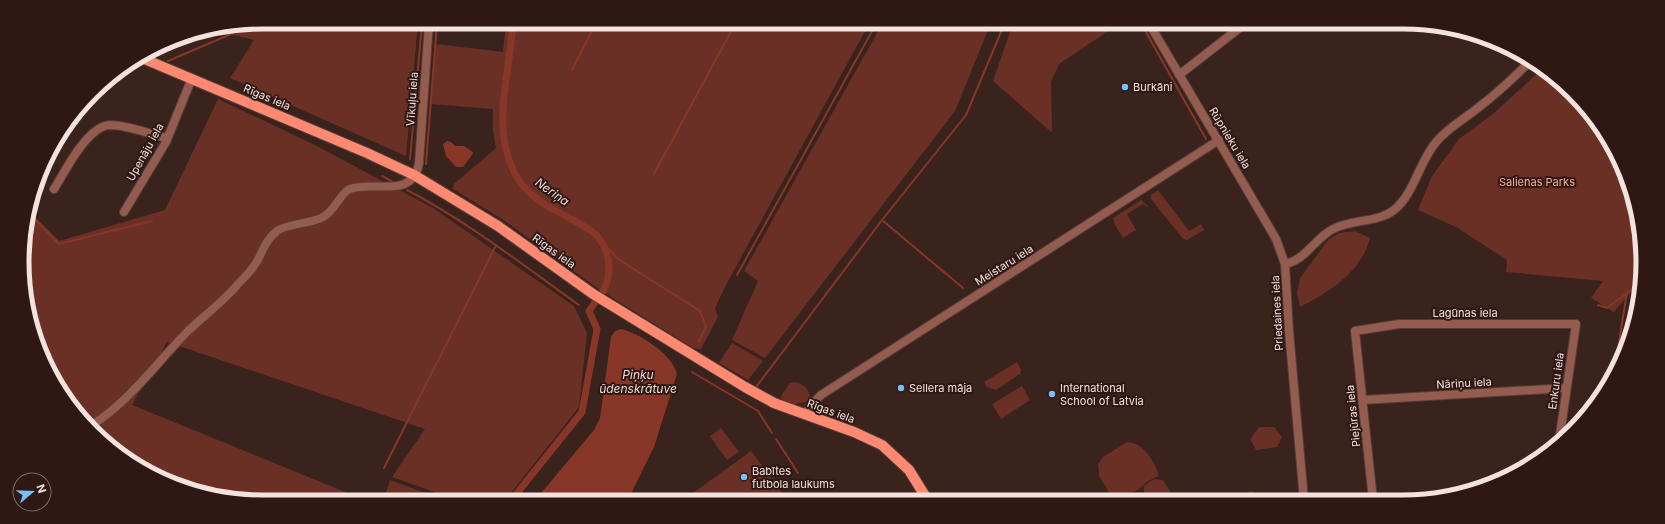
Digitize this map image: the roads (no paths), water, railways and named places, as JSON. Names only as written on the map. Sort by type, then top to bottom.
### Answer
[{"type":"main road","name":"Rīgas iela","points":[[146,60],[367,152],[414,175],[498,226],[593,294],[745,388],[774,403],[854,432],[882,445],[909,470],[925,495]]},
{"type":"street","name":"Vīkuļu iela","points":[[414,175],[419,163],[429,29]]},
{"type":"street","name":"Rūpnieku iela","points":[[1152,29],[1219,140],[1276,239],[1285,264]]},
{"type":"street","points":[[1179,75],[1238,29]]},
{"type":"street","name":"Priedaines iela","points":[[1304,495],[1289,331],[1285,264],[1297,260],[1322,236],[1337,227],[1377,218],[1394,210],[1407,195],[1426,155],[1438,140],[1499,92],[1527,64]]},
{"type":"street","name":"Upenāju iela","points":[[124,212],[167,138],[192,78]]},
{"type":"street","points":[[54,189],[85,140],[101,128],[108,125],[116,126],[167,138]]},
{"type":"street","name":"Meistaru iela","points":[[805,414],[811,404],[821,395],[1219,140]]},
{"type":"street","points":[[94,424],[114,409],[138,386],[189,330],[234,289],[256,264],[266,241],[278,230],[324,217],[348,189],[364,186],[387,188],[404,184],[414,175]]},
{"type":"street","name":"Lagūnas iela","points":[[1355,331],[1399,324],[1576,324]]},
{"type":"street","name":"Enkuru iela","points":[[1559,435],[1576,324]]},
{"type":"street","name":"Piejūras iela","points":[[1355,331],[1372,495]]},
{"type":"street","name":"Nāriņu iela","points":[[1363,400],[1566,388]]},
{"type":"water","points":[[447,141],[451,142],[455,146],[464,146],[473,152],[463,167],[456,167],[446,156],[443,144]]},
{"type":"water","name":"Piņķu ūdenskrātuve","points":[[621,329],[637,335],[655,346],[669,359],[677,374],[654,447],[630,495],[540,495],[594,430],[600,418],[611,337],[615,331]]},
{"type":"waterway","points":[[410,159],[421,29]]},
{"type":"waterway","points":[[426,164],[437,29]]},
{"type":"waterway","name":"Neriņa","points":[[512,29],[503,117],[507,154],[514,172],[525,189],[549,207],[589,229],[599,238],[606,253],[609,269],[606,285],[602,293]]},
{"type":"waterway","points":[[572,70],[593,29]]},
{"type":"waterway","points":[[654,174],[732,29]]},
{"type":"waterway","points":[[737,275],[873,29]]},
{"type":"waterway","points":[[756,387],[882,220],[966,115],[1002,29]]},
{"type":"waterway","points":[[1144,29],[1206,139]]},
{"type":"waterway","points":[[168,61],[241,30]]},
{"type":"waterway","points":[[382,176],[395,183]]},
{"type":"waterway","points":[[407,190],[430,202],[473,230],[579,305]]},
{"type":"waterway","points":[[33,217],[59,244],[152,221]]},
{"type":"waterway","points":[[882,220],[963,288]]},
{"type":"waterway","points":[[600,239],[618,259],[700,311],[706,326],[699,342]]},
{"type":"waterway","points":[[384,468],[496,245]]},
{"type":"waterway","points":[[1598,305],[1607,308],[1635,288]]},
{"type":"waterway","points":[[1617,353],[1627,292]]},
{"type":"waterway","name":"Neriņa","points":[[515,495],[582,412],[597,329],[589,311],[596,301]]},
{"type":"waterway","points":[[692,372],[758,411],[772,433]]},
{"type":"waterway","points":[[776,439],[798,473]]},
{"type":"place","name":"Burkāni","points":[[1125,87]]},
{"type":"place","name":"Sellera māja","points":[[901,388]]},
{"type":"place","name":"International School of Latvia","points":[[1052,394]]},
{"type":"place","name":"Babītes futbola laukums","points":[[744,477]]},
{"type":"park label","name":"Salienas Parks","points":[[1537,182]]}]
